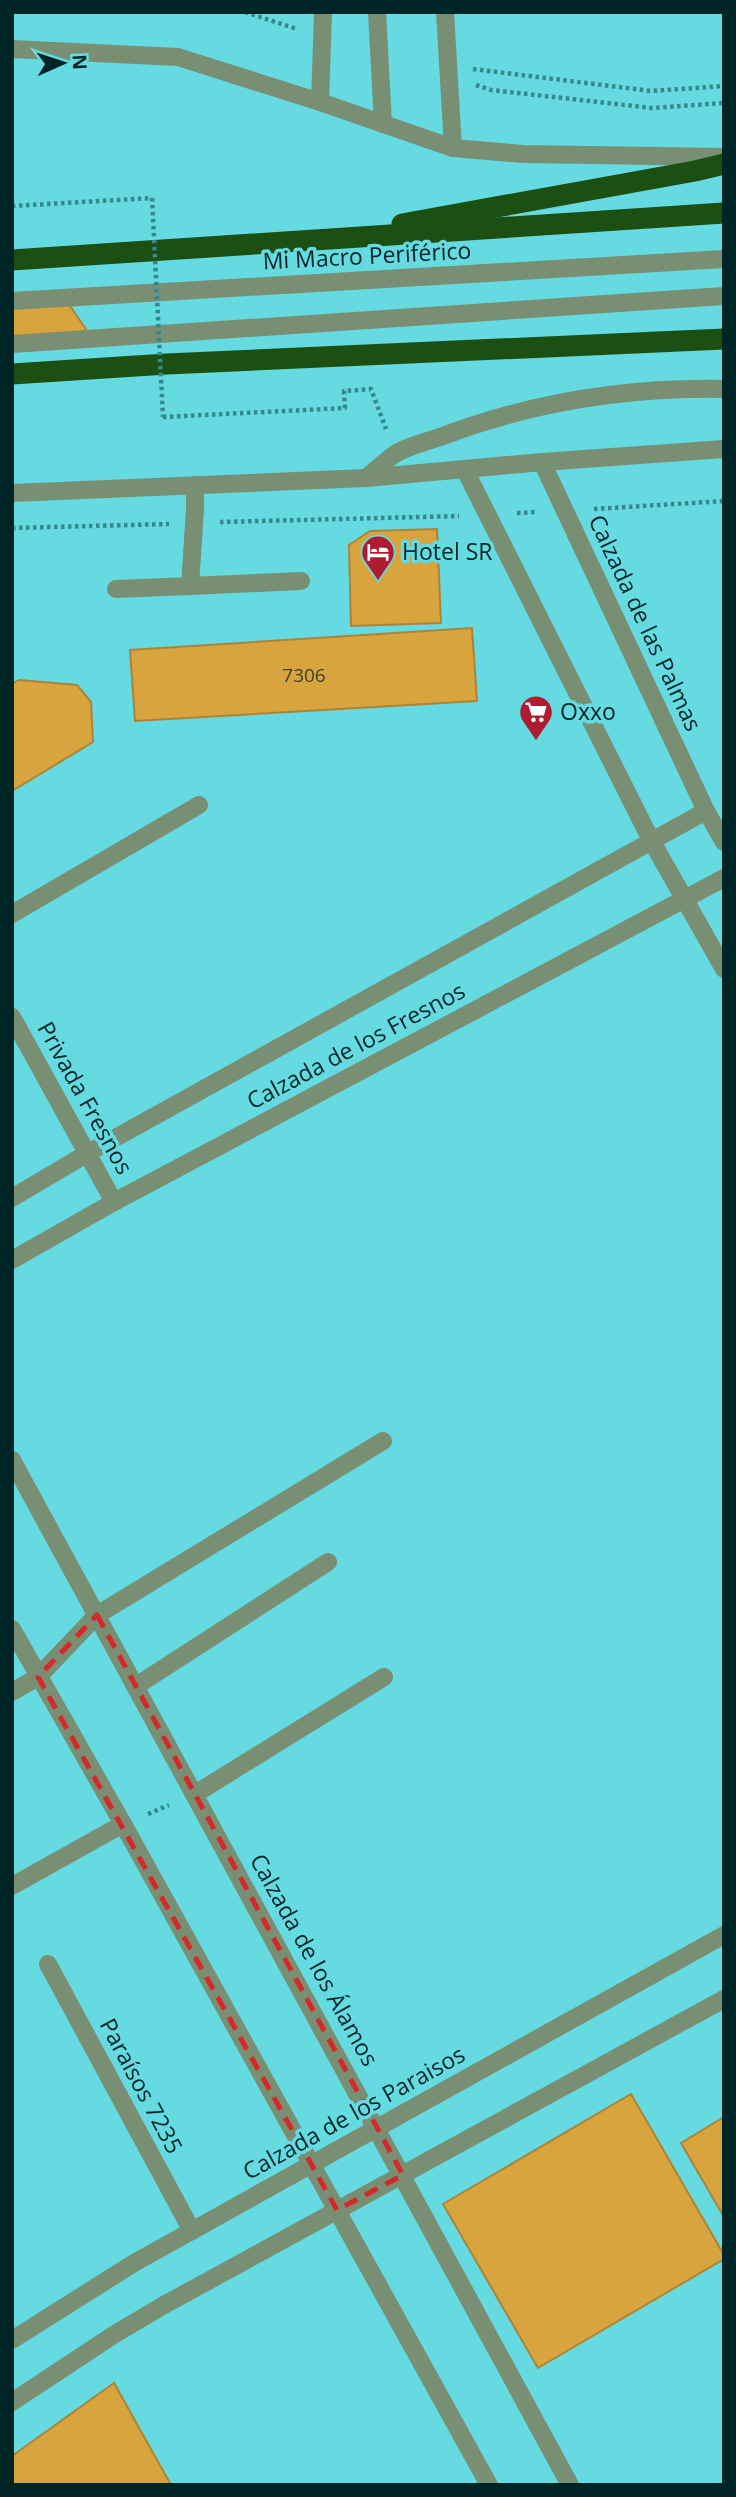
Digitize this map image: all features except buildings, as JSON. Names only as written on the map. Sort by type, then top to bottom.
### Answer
[{"type":"highway","points":[[293,243],[695,172],[724,164]]},
{"type":"highway","points":[[12,260],[724,213]]},
{"type":"highway","points":[[12,374],[724,338]]},
{"type":"street","points":[[320,102],[323,12]]},
{"type":"street","points":[[377,12],[383,124]]},
{"type":"street","points":[[445,12],[453,149]]},
{"type":"street","points":[[12,49],[178,57],[320,102],[453,149],[523,155],[724,157]]},
{"type":"street","name":"Mi Macro Periférico","points":[[12,301],[724,260]]},
{"type":"street","points":[[12,344],[724,296]]},
{"type":"street","points":[[366,478],[396,454],[467,427],[541,407],[617,394],[693,388],[724,389]]},
{"type":"street","points":[[12,493],[366,478],[542,461],[724,449]]},
{"type":"street","name":"Calzada de las Palmas","points":[[542,461],[706,811],[724,842]]},
{"type":"street","points":[[465,470],[651,840],[724,969]]},
{"type":"street","points":[[190,586],[195,485]]},
{"type":"street","points":[[116,589],[301,581]]},
{"type":"street","points":[[12,914],[199,805]]},
{"type":"street","name":"Calzada de los Fresnos","points":[[12,1198],[88,1153],[706,811]]},
{"type":"street","name":"Calzada de los Fresnos","points":[[12,1259],[114,1202],[724,878]]},
{"type":"street","name":"Privada Fresnos","points":[[12,1017],[114,1202]]},
{"type":"street","points":[[12,1692],[38,1677],[97,1615],[383,1441]]},
{"type":"street","name":"Calzada de los Álamos","points":[[12,1460],[570,2485]]},
{"type":"street","points":[[136,1686],[328,1562]]},
{"type":"street","points":[[12,1629],[489,2485]]},
{"type":"street","points":[[195,1794],[384,1677]]},
{"type":"street","points":[[12,1885],[123,1824]]},
{"type":"street","name":"Calzada de los Paraisos","points":[[12,2340],[134,2263],[724,1935]]},
{"type":"street","name":"Paraísos 7235","points":[[48,1964],[192,2231]]},
{"type":"street","points":[[12,2402],[134,2322],[724,1999]]},
{"type":"path","points":[[245,12],[322,36]]},
{"type":"path","points":[[448,68],[651,91],[724,86]]},
{"type":"path","points":[[448,68],[491,90],[652,108],[724,103]]},
{"type":"path","points":[[12,206],[152,198],[163,417],[345,408],[344,391],[371,389],[396,454]]},
{"type":"path","points":[[12,528],[487,515],[724,501]]},
{"type":"path","points":[[123,1824],[195,1794]]},
{"type":"highlighted area","points":[[97,1615],[403,2175],[337,2210],[38,1677]]},
{"type":"place","name":"Hotel SR","points":[[378,582]]},
{"type":"place","name":"Oxxo","points":[[536,742]]}]
